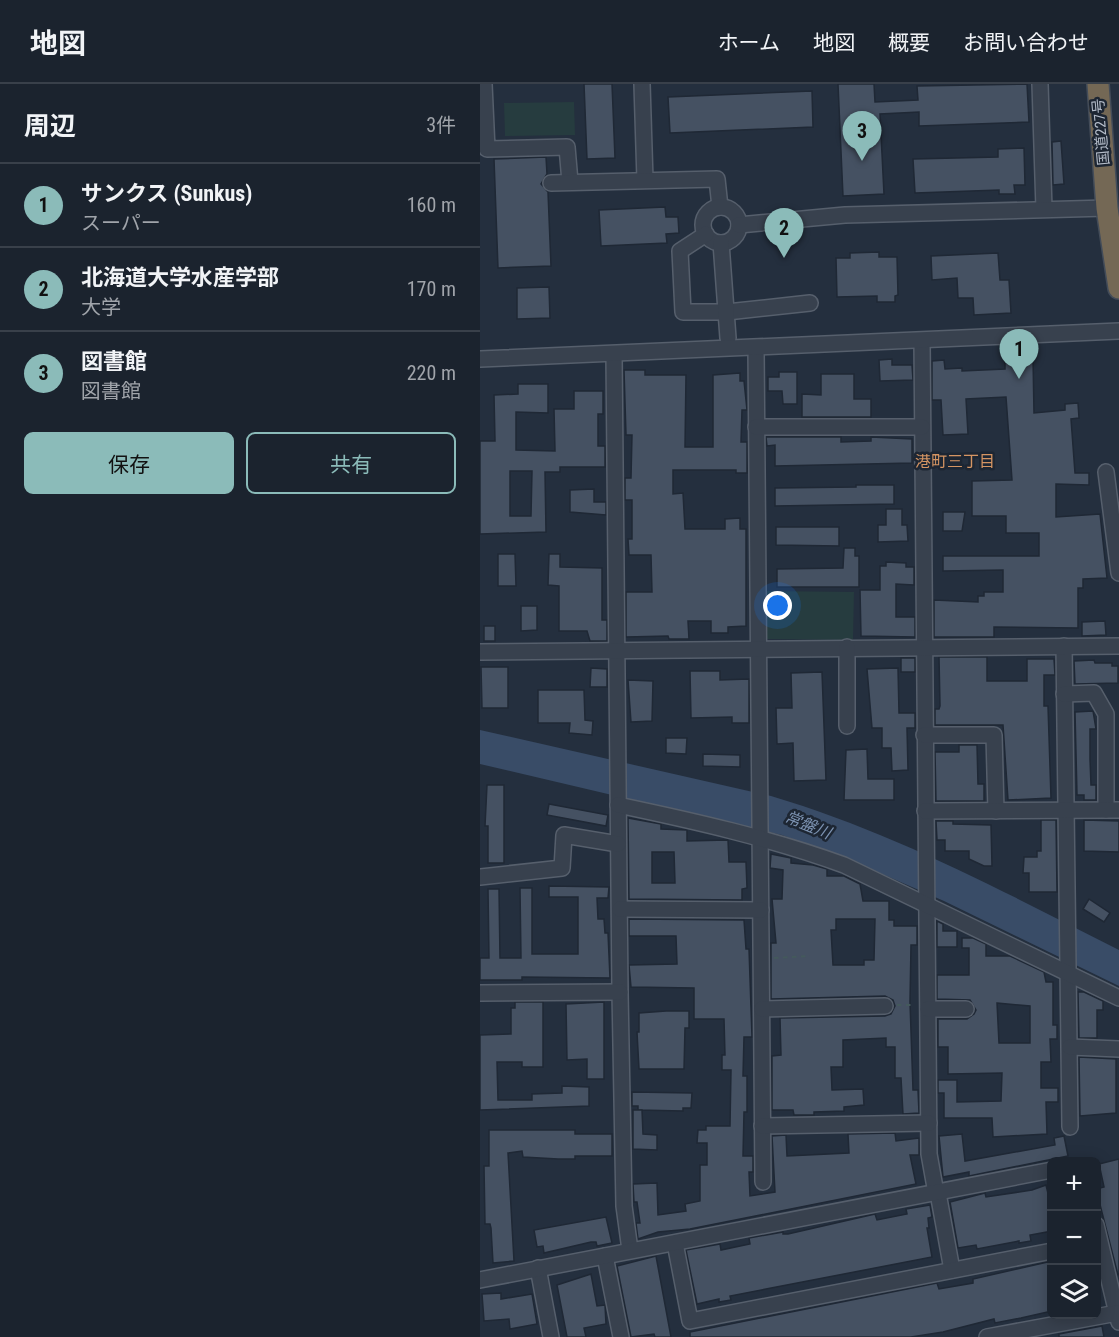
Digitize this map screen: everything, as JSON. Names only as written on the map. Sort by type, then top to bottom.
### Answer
[{"type":"highway","name":"国道227号","points":[[1098,84],[1119,288]]},
{"type":"street","points":[[484,84],[487,149],[567,147],[570,182]]},
{"type":"street","points":[[642,84],[645,180]]},
{"type":"street","points":[[1040,84],[1044,209]]},
{"type":"street","points":[[551,183],[717,179],[720,207]]},
{"type":"street","points":[[739,225],[845,215],[1044,209],[1111,197]]},
{"type":"street","points":[[720,207],[731,210],[739,225],[732,239],[721,243],[715,242],[703,229],[705,216],[714,208],[720,207]]},
{"type":"street","points":[[706,234],[680,251],[683,312],[727,312],[810,303]]},
{"type":"street","points":[[721,243],[728,338]]},
{"type":"street","points":[[480,359],[756,349],[1119,331]]},
{"type":"street","points":[[922,341],[929,1154],[952,1270]]},
{"type":"street","points":[[756,349],[764,1182]]},
{"type":"street","points":[[614,355],[620,992],[624,1206],[630,1250]]},
{"type":"street","points":[[756,427],[922,427]]},
{"type":"street","points":[[1111,482],[1119,573]]},
{"type":"street","points":[[480,652],[924,646],[1119,646]]},
{"type":"street","points":[[1064,646],[1070,1127]]},
{"type":"street","points":[[847,647],[847,726]]},
{"type":"street","points":[[925,811],[1113,810],[1106,714],[1094,693],[1064,693]]},
{"type":"street","points":[[924,735],[994,735],[996,811]]},
{"type":"street","points":[[618,802],[796,847],[844,865],[1068,969],[1119,998]]},
{"type":"street","points":[[480,877],[562,868],[564,835],[618,844]]},
{"type":"street","points":[[620,909],[761,910]]},
{"type":"street","points":[[480,993],[620,992]]},
{"type":"street","points":[[762,1009],[885,1006]]},
{"type":"street","points":[[927,1007],[966,1009]]},
{"type":"street","points":[[1070,1047],[1119,1048]]},
{"type":"street","points":[[762,1126],[929,1123]]},
{"type":"street","points":[[480,1280],[1047,1171]]},
{"type":"street","points":[[675,1243],[690,1321],[1047,1252]]},
{"type":"street","points":[[987,1337],[1051,1331],[1118,1317],[1101,1250]]},
{"type":"street","points":[[605,1256],[621,1337]]},
{"type":"street","points":[[538,1268],[551,1337]]},
{"type":"path","points":[[761,959],[810,956]]},
{"type":"path","points":[[885,1006],[927,1007]]},
{"type":"green space","points":[[574,102],[575,135],[505,136],[504,103]]},
{"type":"green space","points":[[766,591],[854,592],[853,640],[766,639]]},
{"type":"water","name":"常盤川","points":[[480,730],[771,796],[861,827],[948,865],[1119,950],[1119,986],[944,901],[857,863],[782,835],[480,764]]},
{"type":"building","points":[[584,84],[612,84],[615,158],[587,159]]},
{"type":"building","points":[[838,84],[874,84],[875,102],[918,100],[917,86],[1027,84],[1029,122],[919,126],[919,112],[880,114],[884,194],[843,196]]},
{"type":"building","points":[[812,91],[813,127],[670,133],[668,97]]},
{"type":"building","points":[[1061,141],[1064,184],[1053,185],[1052,142]]},
{"type":"building","points":[[1024,148],[1025,185],[1014,185],[1015,194],[999,194],[999,190],[915,193],[913,159],[998,157],[998,149]]},
{"type":"building","points":[[546,157],[547,174],[541,184],[548,192],[551,266],[498,268],[494,159]]},
{"type":"building","points":[[665,207],[666,217],[678,217],[679,233],[666,234],[667,243],[601,246],[599,210]]},
{"type":"building","points":[[879,252],[879,257],[897,257],[898,295],[895,296],[895,302],[877,302],[877,296],[837,297],[836,258],[850,258],[850,253]]},
{"type":"building","points":[[998,253],[1000,280],[1009,280],[1011,313],[974,315],[973,298],[958,298],[957,278],[932,280],[931,256]]},
{"type":"building","points":[[549,287],[550,318],[517,319],[517,288]]},
{"type":"building","points":[[1033,358],[1034,413],[1065,410],[1065,404],[1078,403],[1079,418],[1071,419],[1075,473],[1089,473],[1089,485],[1056,484],[1056,517],[1100,514],[1107,578],[1083,579],[1083,588],[1078,588],[1078,628],[994,627],[994,637],[934,637],[934,600],[978,602],[978,596],[984,596],[984,592],[1003,592],[1003,570],[943,571],[943,556],[1039,556],[1039,533],[1006,533],[1006,516],[972,516],[972,481],[1012,480],[1006,397],[966,399],[968,434],[943,435],[941,400],[932,400],[932,361],[944,360],[945,369],[962,368],[962,371],[1005,369],[1005,359]]},
{"type":"building","points":[[892,359],[892,365],[912,365],[913,380],[880,381],[879,360]]},
{"type":"building","points":[[624,370],[645,370],[645,375],[686,375],[685,447],[713,447],[713,375],[740,373],[740,381],[744,381],[747,410],[742,410],[741,442],[747,442],[747,473],[736,473],[736,470],[673,470],[673,494],[683,493],[685,529],[725,529],[725,519],[740,518],[740,529],[746,529],[746,626],[728,627],[728,633],[711,633],[711,621],[688,621],[689,639],[669,639],[668,636],[626,637],[626,592],[652,592],[651,555],[629,555],[628,539],[632,539],[632,500],[625,500],[625,478],[631,478],[632,435],[626,435]]},
{"type":"building","points":[[779,372],[797,372],[797,404],[783,404],[782,391],[768,391],[768,377],[779,377]]},
{"type":"building","points":[[821,374],[854,374],[854,399],[871,399],[871,417],[802,417],[802,394],[821,395]]},
{"type":"building","points":[[518,384],[548,384],[548,413],[516,412],[516,450],[555,451],[554,409],[574,409],[574,391],[603,391],[603,414],[598,414],[598,446],[605,446],[605,467],[560,467],[560,472],[545,472],[546,532],[480,534],[480,441],[495,441],[494,395],[518,394]],"holes":[[[510,471],[532,471],[531,516],[510,516]]]},
{"type":"building","points":[[766,437],[841,437],[841,442],[871,441],[871,437],[912,439],[912,463],[775,466],[775,445],[767,446]]},
{"type":"building","points":[[856,485],[894,485],[894,504],[775,506],[775,488],[856,487]]},
{"type":"building","points":[[594,489],[594,502],[606,502],[606,515],[570,512],[570,490]]},
{"type":"building","points":[[886,509],[902,509],[902,525],[907,525],[908,541],[878,542],[878,525],[886,525]]},
{"type":"building","points":[[943,512],[965,512],[962,531],[943,531]]},
{"type":"building","points":[[776,527],[839,527],[839,546],[776,545]]},
{"type":"building","points":[[844,548],[855,548],[855,556],[859,556],[859,587],[777,587],[777,569],[843,568]]},
{"type":"building","points":[[498,554],[515,554],[516,586],[498,586]]},
{"type":"building","points":[[549,554],[560,554],[560,567],[602,568],[602,620],[607,620],[607,641],[590,641],[587,631],[559,631],[559,586],[548,585]]},
{"type":"building","points":[[886,562],[906,563],[906,567],[914,567],[914,585],[896,584],[896,617],[915,617],[915,637],[861,636],[860,590],[880,590],[880,566],[886,566]]},
{"type":"building","points":[[521,606],[537,606],[537,630],[521,631]]},
{"type":"building","points":[[1105,621],[1106,635],[1082,636],[1082,622]]},
{"type":"building","points":[[484,626],[495,626],[495,641],[484,641]]},
{"type":"building","points":[[939,657],[987,657],[987,681],[1027,681],[1027,659],[1054,659],[1055,675],[1044,675],[1044,706],[1048,706],[1051,798],[1008,800],[1003,725],[935,725],[935,709],[939,709],[940,706]]},
{"type":"building","points":[[901,658],[915,658],[915,672],[901,672]]},
{"type":"building","points":[[1094,660],[1095,663],[1112,663],[1112,666],[1118,666],[1118,683],[1075,684],[1074,661]]},
{"type":"building","points":[[481,667],[508,667],[508,708],[482,708]]},
{"type":"building","points":[[591,668],[607,669],[607,687],[590,687]]},
{"type":"building","points":[[898,668],[899,713],[915,713],[915,728],[907,728],[908,770],[892,771],[891,748],[882,748],[882,728],[872,728],[867,669]]},
{"type":"building","points":[[690,671],[720,671],[720,680],[749,679],[749,723],[732,723],[732,717],[691,718]]},
{"type":"building","points":[[822,672],[826,780],[794,781],[793,743],[777,744],[776,708],[792,708],[791,673]]},
{"type":"building","points":[[628,680],[653,681],[652,721],[631,722]]},
{"type":"building","points":[[538,690],[584,690],[585,720],[593,721],[592,735],[569,733],[570,723],[538,723]]},
{"type":"building","points":[[1093,711],[1096,729],[1090,729],[1090,759],[1091,785],[1096,785],[1096,800],[1084,800],[1084,795],[1077,795],[1075,712]]},
{"type":"building","points":[[666,738],[687,738],[686,754],[666,753]]},
{"type":"building","points":[[959,745],[977,745],[978,784],[984,784],[984,801],[936,801],[935,752],[959,752]]},
{"type":"building","points":[[867,749],[868,779],[894,779],[894,800],[844,800],[846,750]]},
{"type":"building","points":[[703,754],[740,755],[740,767],[703,766]]},
{"type":"building","points":[[487,785],[504,785],[504,863],[488,863],[488,826],[485,826]]},
{"type":"building","points":[[549,804],[608,815],[606,826],[547,815]]},
{"type":"building","points":[[628,818],[661,824],[661,829],[687,830],[687,841],[728,840],[729,862],[746,862],[747,888],[742,889],[742,900],[629,899]],"holes":[[[652,852],[674,852],[675,883],[652,883]]]},
{"type":"building","points":[[1041,820],[1056,820],[1057,892],[1029,892],[1029,873],[1023,873],[1024,857],[1037,857],[1037,851],[1041,851]]},
{"type":"building","points":[[1084,820],[1119,821],[1119,852],[1084,851]]},
{"type":"building","points":[[936,821],[991,825],[992,866],[984,866],[969,859],[969,851],[945,851],[945,840],[937,840]]},
{"type":"building","points":[[771,854],[791,858],[791,863],[827,869],[827,876],[844,876],[860,884],[863,901],[889,901],[889,920],[894,920],[894,926],[917,926],[917,945],[911,945],[910,1002],[913,1090],[918,1090],[919,1113],[903,1114],[901,1078],[895,1078],[895,1047],[886,1047],[886,1038],[843,1040],[843,1067],[831,1067],[832,1090],[863,1089],[864,1105],[844,1107],[844,1111],[814,1112],[814,1115],[794,1115],[793,1110],[772,1110],[772,1056],[781,1055],[780,1018],[885,1016],[891,1014],[895,1006],[893,1000],[885,996],[771,999],[771,943],[776,943],[772,899],[782,899],[783,870],[770,868]],"holes":[[[836,919],[875,919],[874,960],[864,960],[864,965],[833,965],[831,930],[836,930]]]},
{"type":"building","points":[[549,886],[609,887],[608,898],[597,898],[598,919],[604,919],[605,933],[608,933],[610,978],[522,977],[522,980],[480,980],[480,958],[489,958],[488,889],[499,889],[500,958],[521,958],[520,888],[532,888],[532,954],[578,954],[578,897],[549,897]]},
{"type":"building","points":[[1089,899],[1110,913],[1104,922],[1083,909]]},
{"type":"building","points":[[629,919],[744,920],[746,949],[749,949],[752,1037],[744,1037],[743,1076],[747,1076],[747,1112],[744,1112],[743,1156],[753,1156],[753,1172],[749,1172],[750,1196],[775,1192],[772,1136],[786,1135],[787,1156],[849,1153],[848,1134],[895,1133],[896,1141],[919,1138],[919,1155],[910,1155],[916,1184],[690,1229],[658,1232],[638,1239],[636,1223],[640,1223],[637,1202],[634,1202],[633,1184],[657,1183],[658,1215],[686,1211],[685,1204],[700,1201],[700,1165],[707,1165],[707,1143],[697,1143],[698,1130],[706,1130],[706,1126],[730,1126],[731,1070],[722,1070],[722,1055],[725,1055],[724,1019],[694,1019],[694,988],[631,987],[629,965],[677,964],[676,936],[629,936]]},
{"type":"building","points":[[937,921],[943,924],[943,931],[957,931],[957,947],[937,947]]},
{"type":"building","points":[[962,938],[973,938],[986,944],[986,956],[1010,956],[1044,972],[1046,982],[1053,982],[1053,1025],[1057,1025],[1057,1039],[1050,1039],[1051,1062],[1041,1062],[1041,1088],[1058,1088],[1058,1102],[1046,1102],[1047,1134],[993,1137],[992,1118],[944,1118],[944,1093],[938,1093],[938,1080],[957,1080],[957,1102],[1001,1101],[1002,1073],[948,1074],[948,1047],[938,1047],[938,1019],[967,1019],[976,1010],[970,1000],[937,999],[937,975],[969,975],[969,948],[962,948]],"holes":[[[997,1003],[1030,1006],[1030,1043],[999,1043]]]},
{"type":"building","points":[[1078,992],[1084,992],[1103,1001],[1103,1010],[1097,1010],[1097,1038],[1079,1038]]},
{"type":"building","points":[[515,1002],[543,1002],[543,1067],[522,1067],[522,1062],[497,1062],[498,1100],[532,1100],[532,1094],[562,1093],[562,1086],[589,1087],[589,1106],[480,1110],[480,1035],[511,1034],[511,1008],[515,1008]]},
{"type":"building","points":[[604,1002],[604,1079],[587,1079],[587,1059],[567,1060],[566,1004]]},
{"type":"building","points":[[689,1011],[689,1028],[685,1028],[684,1069],[639,1069],[637,1032],[639,1032],[639,1013]]},
{"type":"building","points":[[1079,1057],[1116,1059],[1116,1113],[1080,1116]]},
{"type":"building","points":[[632,1092],[692,1093],[691,1108],[683,1108],[683,1111],[638,1110],[638,1106],[632,1106]]},
{"type":"building","points":[[633,1110],[642,1110],[643,1134],[657,1135],[657,1150],[633,1149]]},
{"type":"building","points":[[489,1130],[575,1130],[575,1134],[612,1134],[612,1156],[575,1156],[575,1159],[558,1159],[523,1157],[522,1151],[508,1153],[514,1261],[493,1263],[491,1228],[490,1224],[485,1224],[484,1166],[489,1166]]},
{"type":"building","points":[[962,1134],[965,1161],[1055,1145],[1054,1138],[1064,1136],[1068,1156],[1047,1157],[1047,1160],[969,1176],[969,1172],[943,1177],[939,1136]]},
{"type":"building","points":[[1119,1159],[1118,1275],[1101,1209],[1101,1188],[1104,1187],[1101,1164]]},
{"type":"building","points":[[1046,1185],[1047,1232],[1030,1235],[1031,1241],[977,1249],[976,1245],[958,1248],[950,1202],[985,1193],[986,1197],[1032,1190]]},
{"type":"building","points":[[930,1205],[932,1217],[928,1218],[929,1228],[927,1228],[932,1257],[730,1296],[731,1300],[719,1302],[719,1299],[697,1304],[686,1250],[720,1244],[721,1250],[750,1244],[749,1238],[783,1232],[783,1234],[788,1234],[875,1214],[877,1220],[907,1214],[906,1209]]},
{"type":"building","points":[[606,1217],[612,1243],[597,1246],[596,1242],[591,1242],[544,1253],[543,1246],[537,1247],[534,1230]]},
{"type":"building","points":[[656,1256],[671,1337],[655,1337],[654,1334],[631,1337],[617,1266]]},
{"type":"building","points":[[1047,1262],[1047,1312],[995,1323],[994,1319],[943,1332],[911,1337],[690,1337],[690,1332],[937,1283],[939,1289],[973,1283],[973,1279]]},
{"type":"building","points":[[591,1274],[597,1306],[605,1305],[606,1324],[584,1328],[586,1337],[567,1337],[557,1285]]},
{"type":"building","points":[[501,1293],[501,1299],[532,1294],[537,1324],[510,1329],[509,1319],[484,1321],[482,1294]]},
{"type":"building","points":[[1102,1326],[1104,1337],[1059,1337],[1059,1334]]},
{"type":"place","name":"図書館","points":[[862,161]]},
{"type":"place","name":"北海道大学水産学部","points":[[784,258]]},
{"type":"place","name":"サンクス (Sunkus)","points":[[1019,379]]},
{"type":"district","name":"港町三丁目","points":[[955,461]]}]
